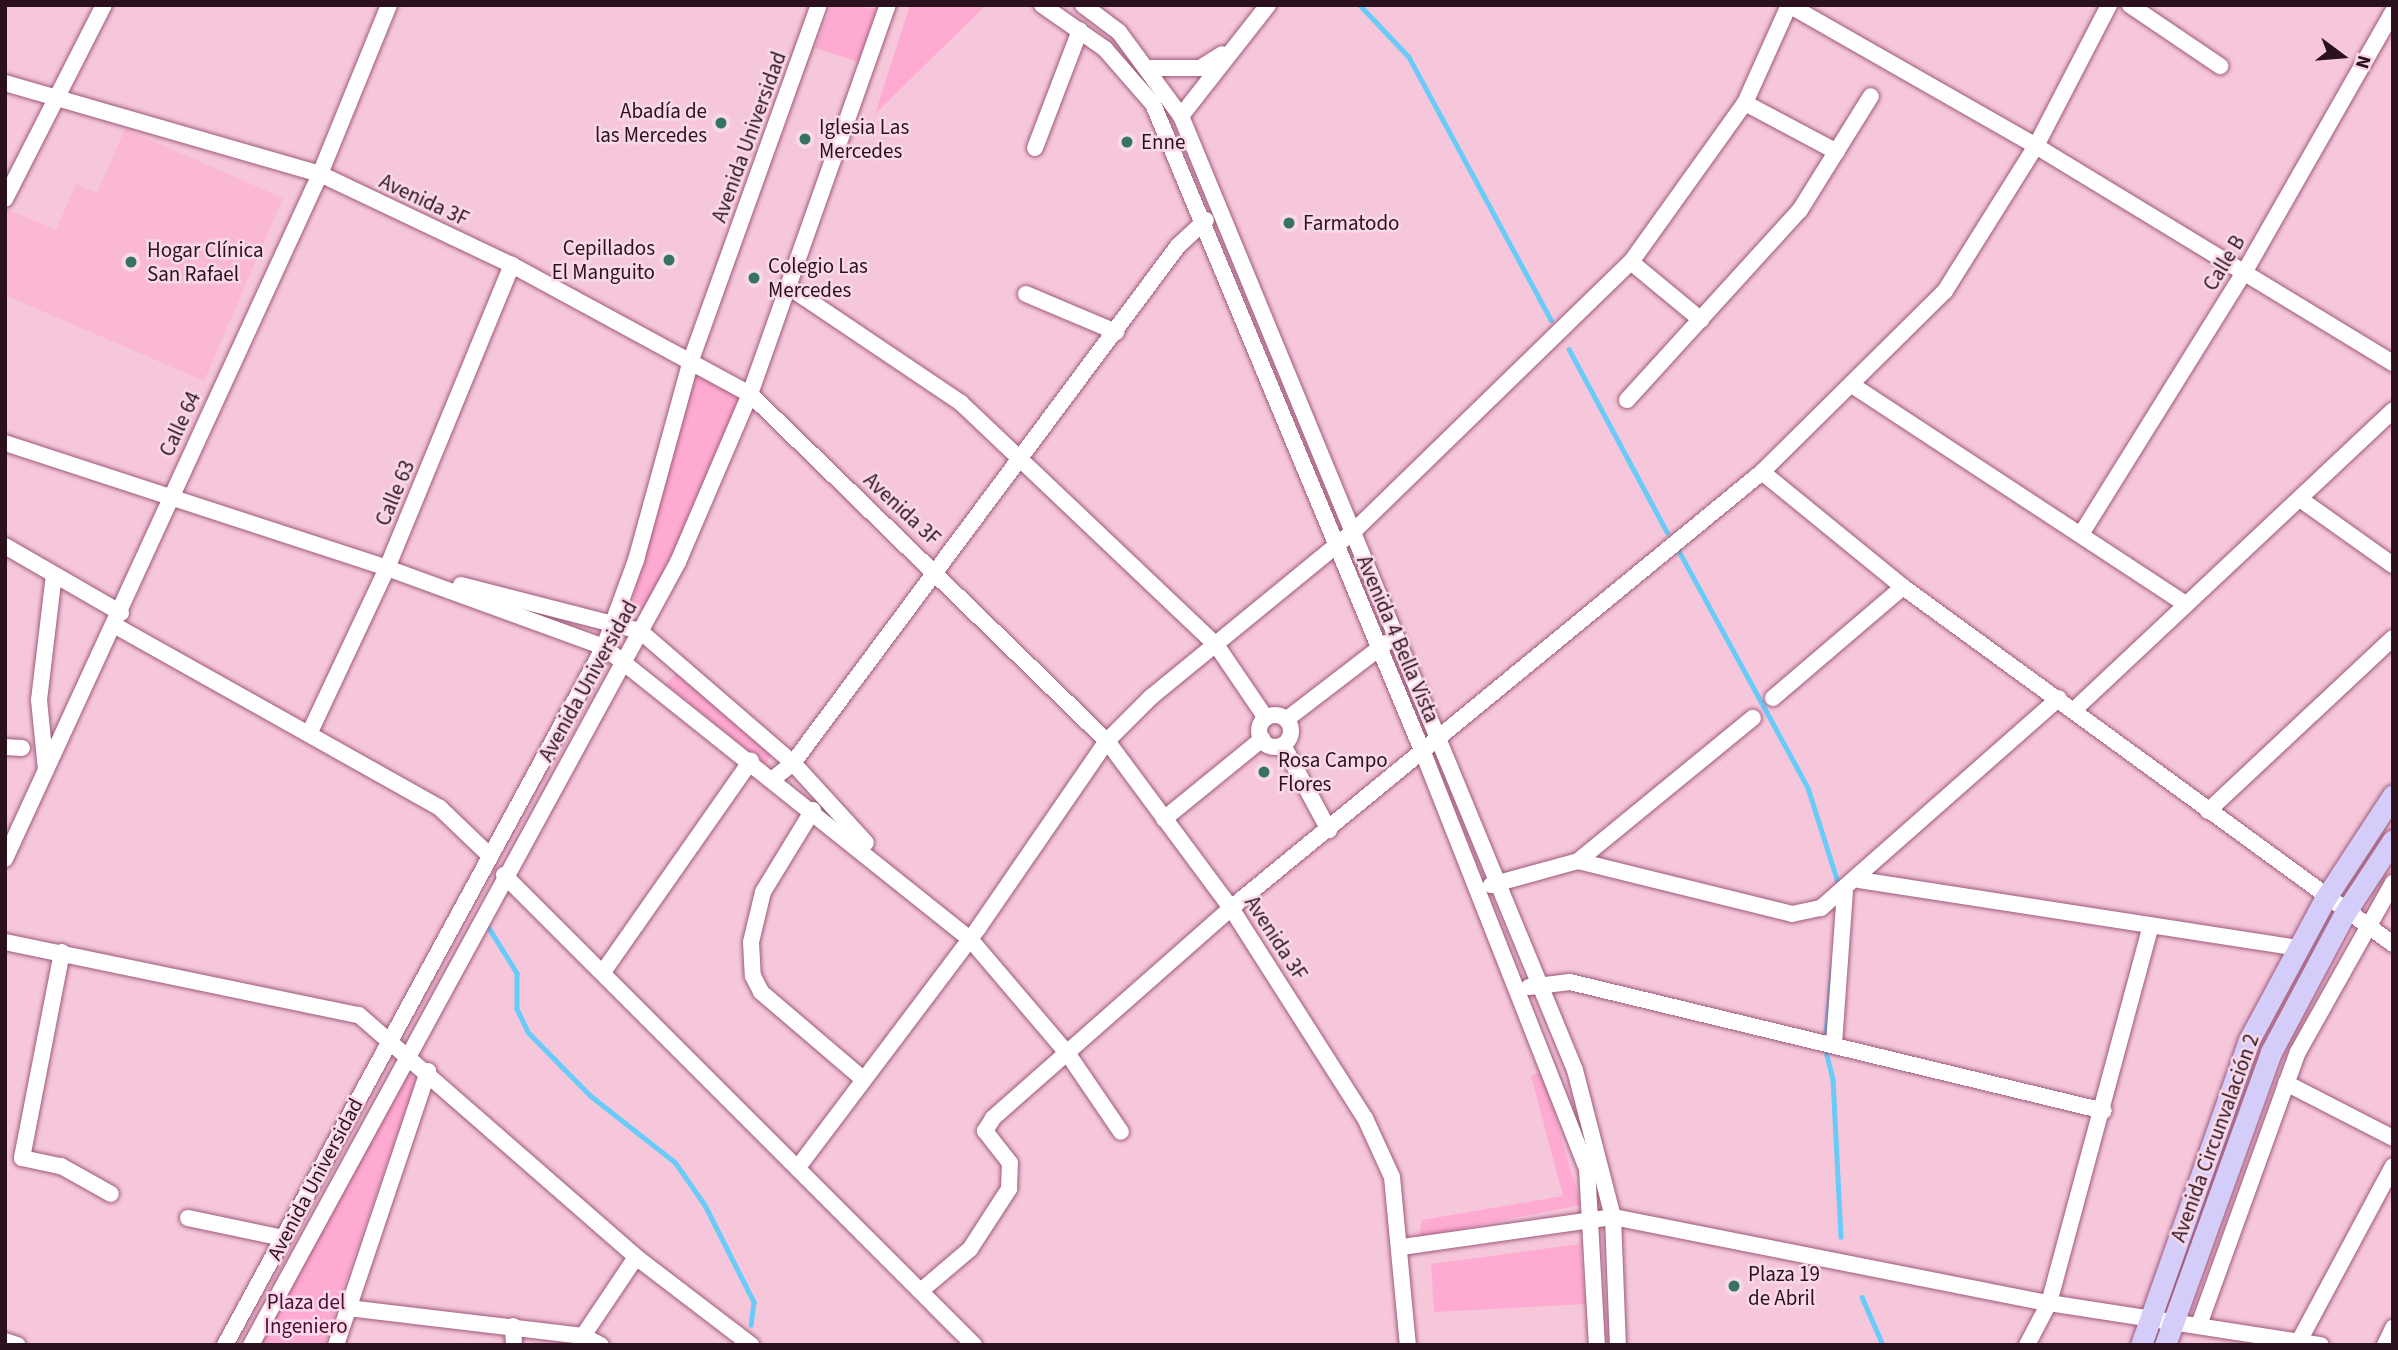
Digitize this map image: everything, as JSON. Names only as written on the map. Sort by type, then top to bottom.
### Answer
[{"type":"main road","name":"Avenida Circunvalación 2","points":[[2141,1345],[2249,1040],[2325,899],[2393,795]]},
{"type":"main road","name":"Avenida Circunvalación 2","points":[[2165,1345],[2291,1012],[2345,913],[2393,840]]},
{"type":"street","points":[[5,199],[52,100],[104,5]]},
{"type":"street","name":"Calle 64","points":[[5,859],[118,619],[168,499],[320,174],[389,5]]},
{"type":"street","name":"Avenida Universidad","points":[[225,1345],[391,1039],[487,853],[604,647],[691,360],[819,5]]},
{"type":"street","name":"Avenida Universidad","points":[[251,1345],[406,1052],[678,562],[750,394],[888,5]]},
{"type":"street","name":"Avenida 4 Bella Vista","points":[[1042,5],[1080,30],[1133,75],[1153,104],[1200,223],[1424,755],[1571,1117],[1594,1220],[1597,1345]]},
{"type":"street","name":"Avenida 4 Bella Vista","points":[[1083,5],[1119,32],[1150,68],[1181,116],[1441,741],[1538,983],[1599,1142],[1613,1217],[1618,1345]]},
{"type":"street","points":[[1181,116],[1230,49],[1268,5]]},
{"type":"street","points":[[799,1167],[970,939],[1107,741],[1354,531],[1631,262],[1745,103],[1789,5],[2036,146],[2393,363]]},
{"type":"street","points":[[923,1289],[970,1249],[1009,1189],[1010,1163],[985,1131],[993,1118],[1231,908],[1424,755],[1762,472],[1945,290],[2036,146],[2109,5]]},
{"type":"street","points":[[2130,5],[2220,66]]},
{"type":"street","name":"Calle B","points":[[2083,531],[2245,271],[2393,12]]},
{"type":"street","points":[[1035,148],[1080,30]]},
{"type":"street","points":[[1150,68],[1200,68],[1230,49]]},
{"type":"street","name":"Avenida 3F","points":[[5,83],[52,100],[320,174],[512,265],[750,394],[937,571],[1107,741],[1231,908],[1365,1118],[1392,1177],[1402,1247],[1408,1345]]},
{"type":"street","points":[[1628,400],[1800,209],[1871,96]]},
{"type":"street","points":[[1745,103],[1837,152]]},
{"type":"street","points":[[774,778],[793,763],[1200,223],[1221,213]]},
{"type":"street","points":[[1631,262],[1701,320]]},
{"type":"street","name":"Calle 63","points":[[309,734],[387,568],[512,265]]},
{"type":"street","points":[[789,287],[961,403],[1019,463],[1217,646],[1266,718],[1262,739],[1164,818]]},
{"type":"street","points":[[1027,294],[1116,332]]},
{"type":"street","points":[[1268,384],[1289,375]]},
{"type":"street","points":[[1852,385],[2083,531],[2186,604]]},
{"type":"street","points":[[2074,710],[2393,410]]},
{"type":"street","points":[[5,443],[168,499],[387,568],[604,647],[774,778],[970,939],[1068,1054],[1121,1132]]},
{"type":"street","points":[[1762,472],[1903,587],[2059,698],[2325,899],[2393,944]]},
{"type":"street","points":[[2300,499],[2393,565]]},
{"type":"street","points":[[5,546],[54,575],[118,619],[309,734],[440,808],[487,853]]},
{"type":"street","points":[[387,568],[613,622],[640,631],[793,763],[902,883]]},
{"type":"street","points":[[46,772],[39,700],[54,575]]},
{"type":"street","points":[[1773,698],[1903,587]]},
{"type":"street","points":[[1266,718],[1287,719],[1378,647],[1397,636]]},
{"type":"street","points":[[2208,811],[2393,638]]},
{"type":"street","points":[[1578,861],[1792,914],[1821,908],[1859,880],[2059,698]]},
{"type":"street","points":[[1479,889],[1578,861],[1753,718]]},
{"type":"street","points":[[1283,745],[1291,733],[1287,719]]},
{"type":"street","points":[[1262,739],[1283,745],[1329,830]]},
{"type":"street","points":[[603,972],[751,761]]},
{"type":"street","points":[[813,810],[763,892],[751,942],[753,976],[761,992],[864,1080]]},
{"type":"street","points":[[504,875],[923,1289],[974,1345]]},
{"type":"street","points":[[1859,880],[2298,948]]},
{"type":"street","points":[[2199,1325],[2298,1052],[2364,926],[2393,883]]},
{"type":"street","points":[[1834,1044],[1845,892]]},
{"type":"street","points":[[2027,1345],[2049,1303],[2104,1111],[2151,926]]},
{"type":"street","points":[[5,942],[346,1010],[391,1039],[636,1257],[751,1345]]},
{"type":"street","points":[[22,1158],[62,953]]},
{"type":"street","points":[[1520,991],[1538,983],[1570,982],[2104,1111]]},
{"type":"street","points":[[2291,1012],[2298,1052]]},
{"type":"street","points":[[336,1345],[428,1071]]},
{"type":"street","points":[[2286,1083],[2393,1138]]},
{"type":"street","points":[[5,1153],[61,1166],[111,1194]]},
{"type":"street","points":[[2298,1343],[2393,1166]]},
{"type":"street","points":[[1402,1247],[1613,1217],[2049,1303],[2321,1345]]},
{"type":"street","points":[[188,1218],[283,1238]]},
{"type":"street","points":[[583,1336],[636,1257]]},
{"type":"street","points":[[348,1308],[583,1336],[601,1345]]},
{"type":"street","points":[[513,1326],[514,1345]]},
{"type":"street","points":[[2385,1345],[2393,1328]]},
{"type":"street","points":[[5,1341],[17,1345]]},
{"type":"shaded area","name":"Hogar Clínica San Rafael","points":[[125,129],[283,198],[204,381],[5,295],[5,208],[56,230],[76,184],[97,193]]},
{"type":"green space","points":[[832,5],[876,8],[859,62],[815,48]]},
{"type":"green space","points":[[910,5],[986,5],[875,114]]},
{"type":"green space","points":[[691,360],[750,394],[646,609],[631,608]]},
{"type":"green space","points":[[679,670],[772,754],[765,764],[666,684]]},
{"type":"green space","name":"Plaza del Ingeniero","points":[[404,1072],[416,1079],[324,1345],[259,1345]]},
{"type":"green space","points":[[1542,1072],[1581,1205],[1419,1237],[1422,1220],[1563,1196],[1531,1076]]},
{"type":"green space","points":[[1580,1244],[1585,1304],[1434,1312],[1431,1264]]},
{"type":"waterway","points":[[1360,5],[1409,57],[1551,320]]},
{"type":"waterway","points":[[1569,349],[1667,532]]},
{"type":"waterway","points":[[1679,551],[1808,788],[1839,885]]},
{"type":"waterway","points":[[489,928],[517,973],[517,1009],[528,1032],[591,1096],[675,1162],[705,1205],[754,1302],[751,1325]]},
{"type":"waterway","points":[[1825,1038],[1832,967]]},
{"type":"waterway","points":[[1825,1047],[1833,1079],[1841,1237]]},
{"type":"waterway","points":[[1862,1297],[1883,1345]]},
{"type":"place","name":"Abadía de las Mercedes","points":[[721,123]]},
{"type":"place","name":"Iglesia Las Mercedes","points":[[805,139]]},
{"type":"place","name":"Enne","points":[[1127,142]]},
{"type":"place","name":"Farmatodo","points":[[1289,223]]},
{"type":"place","name":"Cepillados El Manguito","points":[[669,260]]},
{"type":"place","name":"Hogar Clínica San Rafael","points":[[131,262]]},
{"type":"place","name":"Colegio Las Mercedes","points":[[754,278]]},
{"type":"place","name":"Rosa Campo Flores","points":[[1264,772]]},
{"type":"place","name":"Plaza 19 de Abril","points":[[1734,1286]]}]
